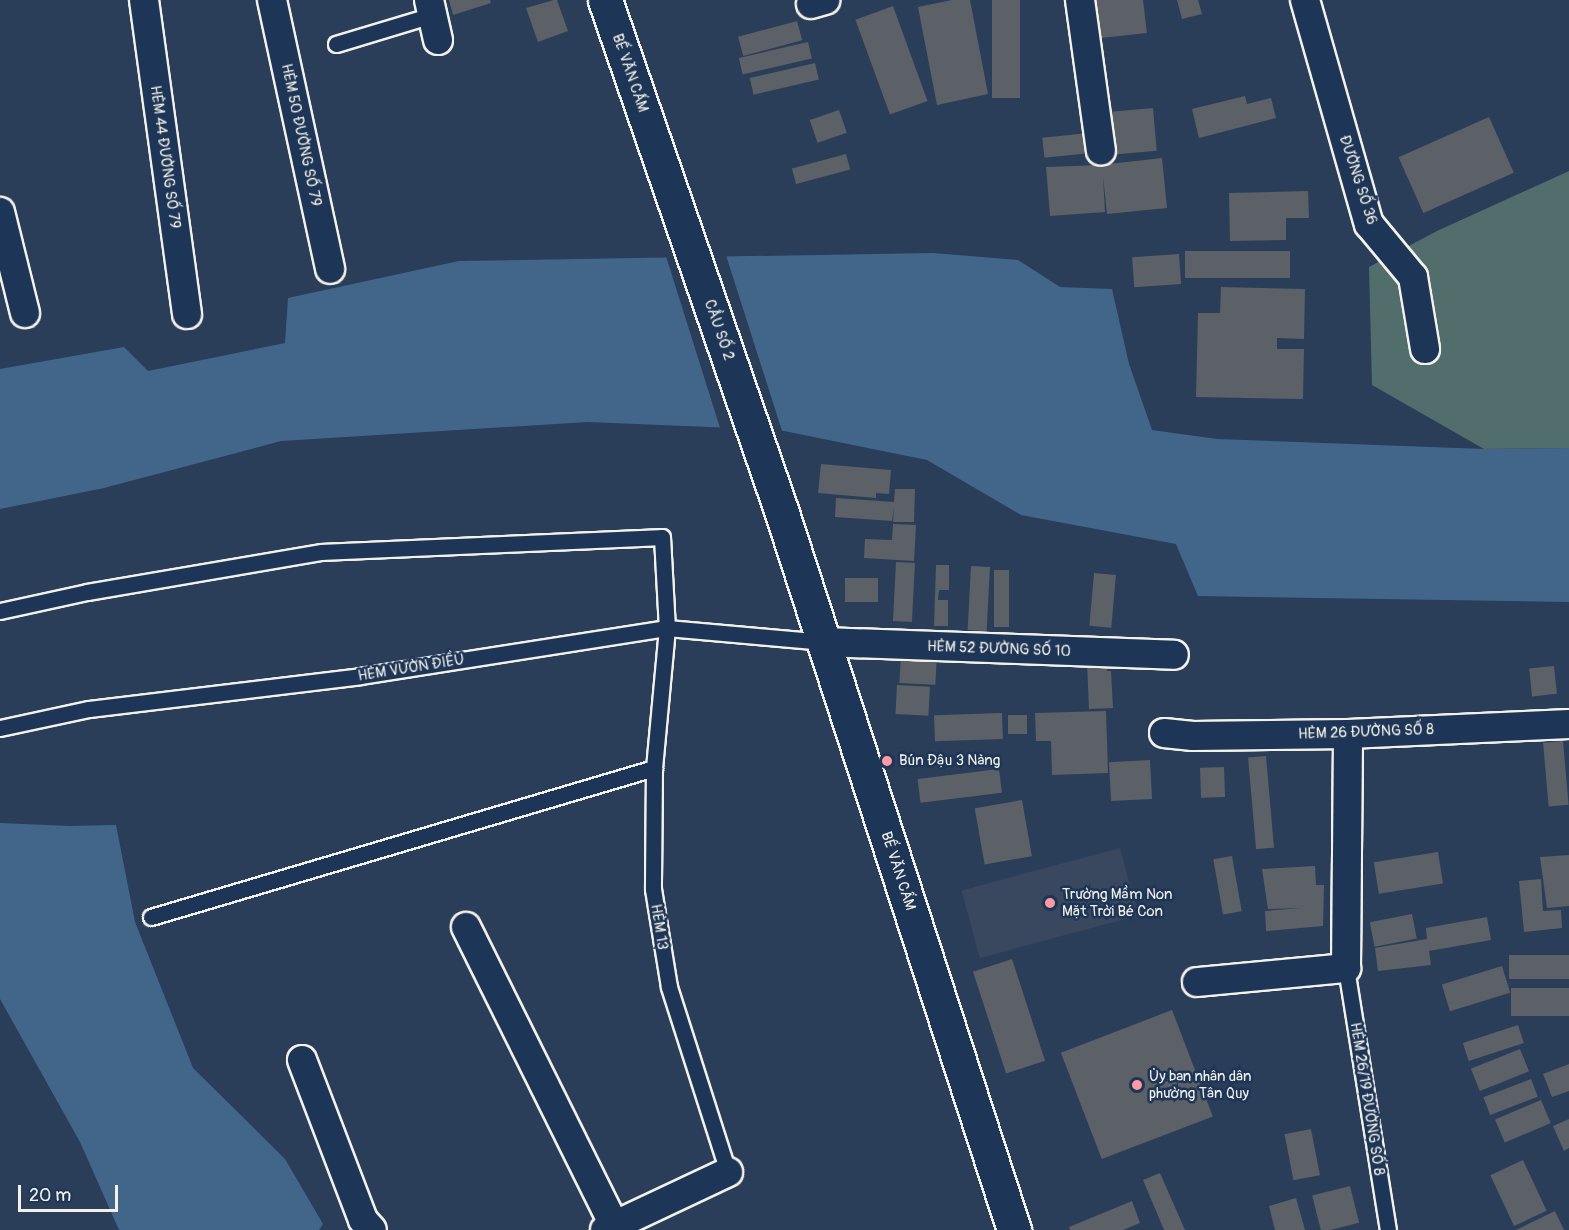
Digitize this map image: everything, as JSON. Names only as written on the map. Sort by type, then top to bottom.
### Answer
[{"type":"street","name":"HẺM 44 ĐƯỜNG SỐ 79","points":[[144,0],[187,314]]},
{"type":"street","name":"HẺM 50 ĐƯỜNG SỐ 79","points":[[272,0],[330,269]]},
{"type":"street","name":"BẾ VĂN CẤM","points":[[605,0],[655,147]]},
{"type":"street","points":[[1080,0],[1101,151]]},
{"type":"street","name":"ĐƯỜNG SỐ 36","points":[[1305,0],[1369,224],[1413,277],[1425,350]]},
{"type":"street","name":"CẦU SỐ 2","points":[[655,147],[782,513]]},
{"type":"street","points":[[0,212],[25,313]]},
{"type":"street","name":"BẾ VĂN CẤM","points":[[782,513],[1014,1230]]},
{"type":"street","name":"HẺM 52 ĐƯỜNG SỐ 10","points":[[824,642],[1174,655]]},
{"type":"street","name":"HẺM 26 ĐƯỜNG SỐ 8","points":[[1164,734],[1193,736],[1348,734],[1569,724]]},
{"type":"street","name":"HẺM 26/19 ĐƯỜNG SỐ 8","points":[[1346,968],[1348,734]]},
{"type":"street","points":[[466,927],[610,1228]]},
{"type":"street","points":[[1197,982],[1346,968]]},
{"type":"street","points":[[302,1060],[363,1220],[372,1230]]},
{"type":"street","name":"HẺM 13","points":[[610,1228],[728,1172]]},
{"type":"lane","points":[[336,44],[433,18]]},
{"type":"lane","name":"HẺM 13","points":[[0,611],[87,592],[322,552],[662,537],[666,628],[654,768],[653,889],[669,987],[728,1172]]},
{"type":"lane","name":"HẺM VƯỜN ĐIỀU","points":[[0,728],[89,709],[360,676],[666,628],[824,642]]},
{"type":"lane","points":[[151,917],[654,768]]},
{"type":"lane","name":"HẺM 26/19 ĐƯỜNG SỐ 8","points":[[1346,968],[1388,1230]]},
{"type":"shaded area","points":[[933,253],[1018,260],[1060,287],[1112,289],[1129,364],[1152,430],[1217,439],[1484,449],[1569,448],[1569,602],[1198,596],[1176,544],[1021,515],[927,460],[779,430],[588,422],[281,441],[104,488],[0,509],[0,369],[124,347],[148,371],[285,343],[288,298],[459,261]]},
{"type":"shaded area","points":[[0,823],[69,826],[116,825],[135,922],[193,1068],[285,1159],[323,1224],[319,1230],[119,1230],[80,1142],[0,999]]},
{"type":"shaded area","name":"Trường Mầm Non Mặt Trời Bé Con","points":[[1120,848],[1138,916],[980,958],[962,890]]},
{"type":"green space","points":[[1569,171],[1569,448],[1484,449],[1372,385],[1369,267],[1437,231]]},
{"type":"pier","points":[[725,252],[783,434],[721,431],[665,253]]},
{"type":"building","points":[[449,0],[490,0],[491,3],[453,15]]},
{"type":"building","points":[[557,0],[568,31],[538,42],[526,8]]},
{"type":"building","points":[[952,0],[970,0],[988,94],[937,105],[918,7]]},
{"type":"building","points":[[992,0],[1020,0],[1020,98],[992,98]]},
{"type":"building","points":[[1096,0],[1143,0],[1147,33],[1101,38]]},
{"type":"building","points":[[1177,0],[1198,0],[1202,14],[1182,19]]},
{"type":"building","points":[[893,6],[928,101],[890,115],[855,20]]},
{"type":"building","points":[[797,21],[802,40],[743,56],[738,37]]},
{"type":"building","points":[[808,42],[812,59],[743,75],[739,58]]},
{"type":"building","points":[[815,63],[819,80],[754,95],[750,78]]},
{"type":"building","points":[[1245,96],[1247,104],[1271,98],[1276,118],[1199,138],[1192,109]]},
{"type":"building","points":[[1153,108],[1157,151],[1109,155],[1105,112]]},
{"type":"building","points":[[839,110],[847,133],[818,143],[810,120]]},
{"type":"building","points":[[1489,117],[1514,173],[1423,213],[1399,157]]},
{"type":"building","points":[[1098,132],[1100,152],[1044,158],[1042,138]]},
{"type":"building","points":[[846,154],[850,169],[796,184],[792,168]]},
{"type":"building","points":[[1162,158],[1167,208],[1107,214],[1103,176],[1105,212],[1050,216],[1046,167],[1101,165]]},
{"type":"building","points":[[1308,191],[1309,218],[1286,218],[1286,240],[1230,241],[1229,193]]},
{"type":"building","points":[[1185,251],[1290,251],[1290,278],[1185,278]]},
{"type":"building","points":[[1179,254],[1181,284],[1134,287],[1132,257]]},
{"type":"building","points":[[1221,287],[1305,289],[1304,339],[1277,338],[1277,349],[1304,349],[1303,399],[1196,397],[1198,313],[1220,313]]},
{"type":"building","points":[[821,464],[891,470],[889,494],[876,493],[876,498],[818,493]]},
{"type":"building","points":[[895,489],[915,489],[914,522],[893,522],[894,508],[892,521],[835,517],[836,498],[894,502]]},
{"type":"building","points":[[893,524],[916,525],[914,561],[864,558],[865,539],[892,540]]},
{"type":"building","points":[[896,562],[915,563],[912,622],[893,621]]},
{"type":"building","points":[[936,565],[949,565],[949,590],[939,590],[938,600],[948,600],[948,626],[934,626]]},
{"type":"building","points":[[971,566],[990,567],[987,631],[968,630]]},
{"type":"building","points":[[994,570],[1009,570],[1009,627],[994,627]]},
{"type":"building","points":[[1094,573],[1116,575],[1111,628],[1089,626]]},
{"type":"building","points":[[845,578],[878,578],[878,602],[845,602]]},
{"type":"building","points":[[901,652],[937,654],[935,685],[899,683]]},
{"type":"building","points":[[1087,662],[1107,662],[1107,671],[1111,671],[1113,708],[1089,709]]},
{"type":"building","points":[[1554,666],[1557,694],[1532,696],[1529,669]]},
{"type":"building","points":[[897,685],[930,687],[928,716],[895,714]]},
{"type":"building","points":[[1106,711],[1108,773],[1052,775],[1051,741],[1036,741],[1035,713]]},
{"type":"building","points":[[1002,713],[1003,739],[935,741],[934,715]]},
{"type":"building","points":[[1008,715],[1027,715],[1027,734],[1008,734]]},
{"type":"building","points":[[1563,741],[1569,805],[1549,806],[1543,743]]},
{"type":"building","points":[[1266,756],[1274,848],[1256,849],[1248,758]]},
{"type":"building","points":[[1150,760],[1152,799],[1111,801],[1109,762]]},
{"type":"building","points":[[1224,767],[1225,797],[1201,798],[1200,768]]},
{"type":"building","points":[[999,769],[1002,793],[921,803],[918,779]]},
{"type":"building","points":[[1022,800],[1032,856],[985,864],[975,808]]},
{"type":"building","points":[[1438,852],[1443,884],[1379,894],[1374,862]]},
{"type":"building","points":[[1569,855],[1569,906],[1547,908],[1540,857]]},
{"type":"building","points":[[1232,856],[1242,911],[1223,914],[1213,859]]},
{"type":"building","points":[[1315,866],[1316,885],[1324,885],[1323,926],[1266,931],[1265,911],[1301,908],[1268,909],[1262,869]]},
{"type":"building","points":[[1541,879],[1543,911],[1561,910],[1562,928],[1524,932],[1519,881]]},
{"type":"building","points":[[1412,914],[1417,939],[1375,947],[1370,922]]},
{"type":"building","points":[[1487,917],[1491,940],[1429,951],[1431,965],[1378,971],[1375,948],[1427,939],[1426,928]]},
{"type":"building","points":[[1509,955],[1569,955],[1569,979],[1509,979]]},
{"type":"building","points":[[1012,959],[1045,1061],[1006,1073],[973,972]]},
{"type":"building","points":[[1502,966],[1510,993],[1450,1011],[1442,984]]},
{"type":"building","points":[[1511,988],[1569,988],[1569,1016],[1511,1016]]},
{"type":"building","name":"Ủy ban nhân dân phường Tân Quy","points":[[1172,1010],[1213,1116],[1102,1159],[1061,1053]]},
{"type":"building","points":[[1518,1025],[1524,1043],[1469,1061],[1463,1043]]},
{"type":"building","points":[[1520,1049],[1529,1071],[1480,1091],[1471,1069]]},
{"type":"building","points":[[1569,1064],[1569,1091],[1552,1097],[1543,1074]]},
{"type":"building","points":[[1531,1079],[1538,1097],[1490,1115],[1483,1097]]},
{"type":"building","points":[[1541,1100],[1551,1123],[1505,1143],[1495,1120]]},
{"type":"building","points":[[1569,1119],[1569,1148],[1564,1151],[1553,1126]]},
{"type":"building","points":[[1311,1129],[1320,1175],[1293,1180],[1284,1134]]},
{"type":"building","points":[[1523,1160],[1547,1211],[1514,1226],[1490,1175]]},
{"type":"building","points":[[1160,1173],[1185,1230],[1164,1230],[1143,1180]]},
{"type":"building","points":[[1350,1186],[1359,1223],[1321,1230],[1312,1195]]},
{"type":"building","points":[[1296,1198],[1305,1230],[1275,1230],[1269,1206]]},
{"type":"building","points":[[1132,1201],[1140,1223],[1123,1230],[1070,1230],[1069,1227]]},
{"type":"building","points":[[1555,1211],[1564,1230],[1516,1230]]},
{"type":"place","name":"Bún Đậu 3 Nàng","points":[[887,761]]},
{"type":"place","name":"Trường Mầm Non Mặt Trời Bé Con","points":[[1050,903]]},
{"type":"place","name":"Ủy ban nhân dân phường Tân Quy","points":[[1137,1085]]}]
